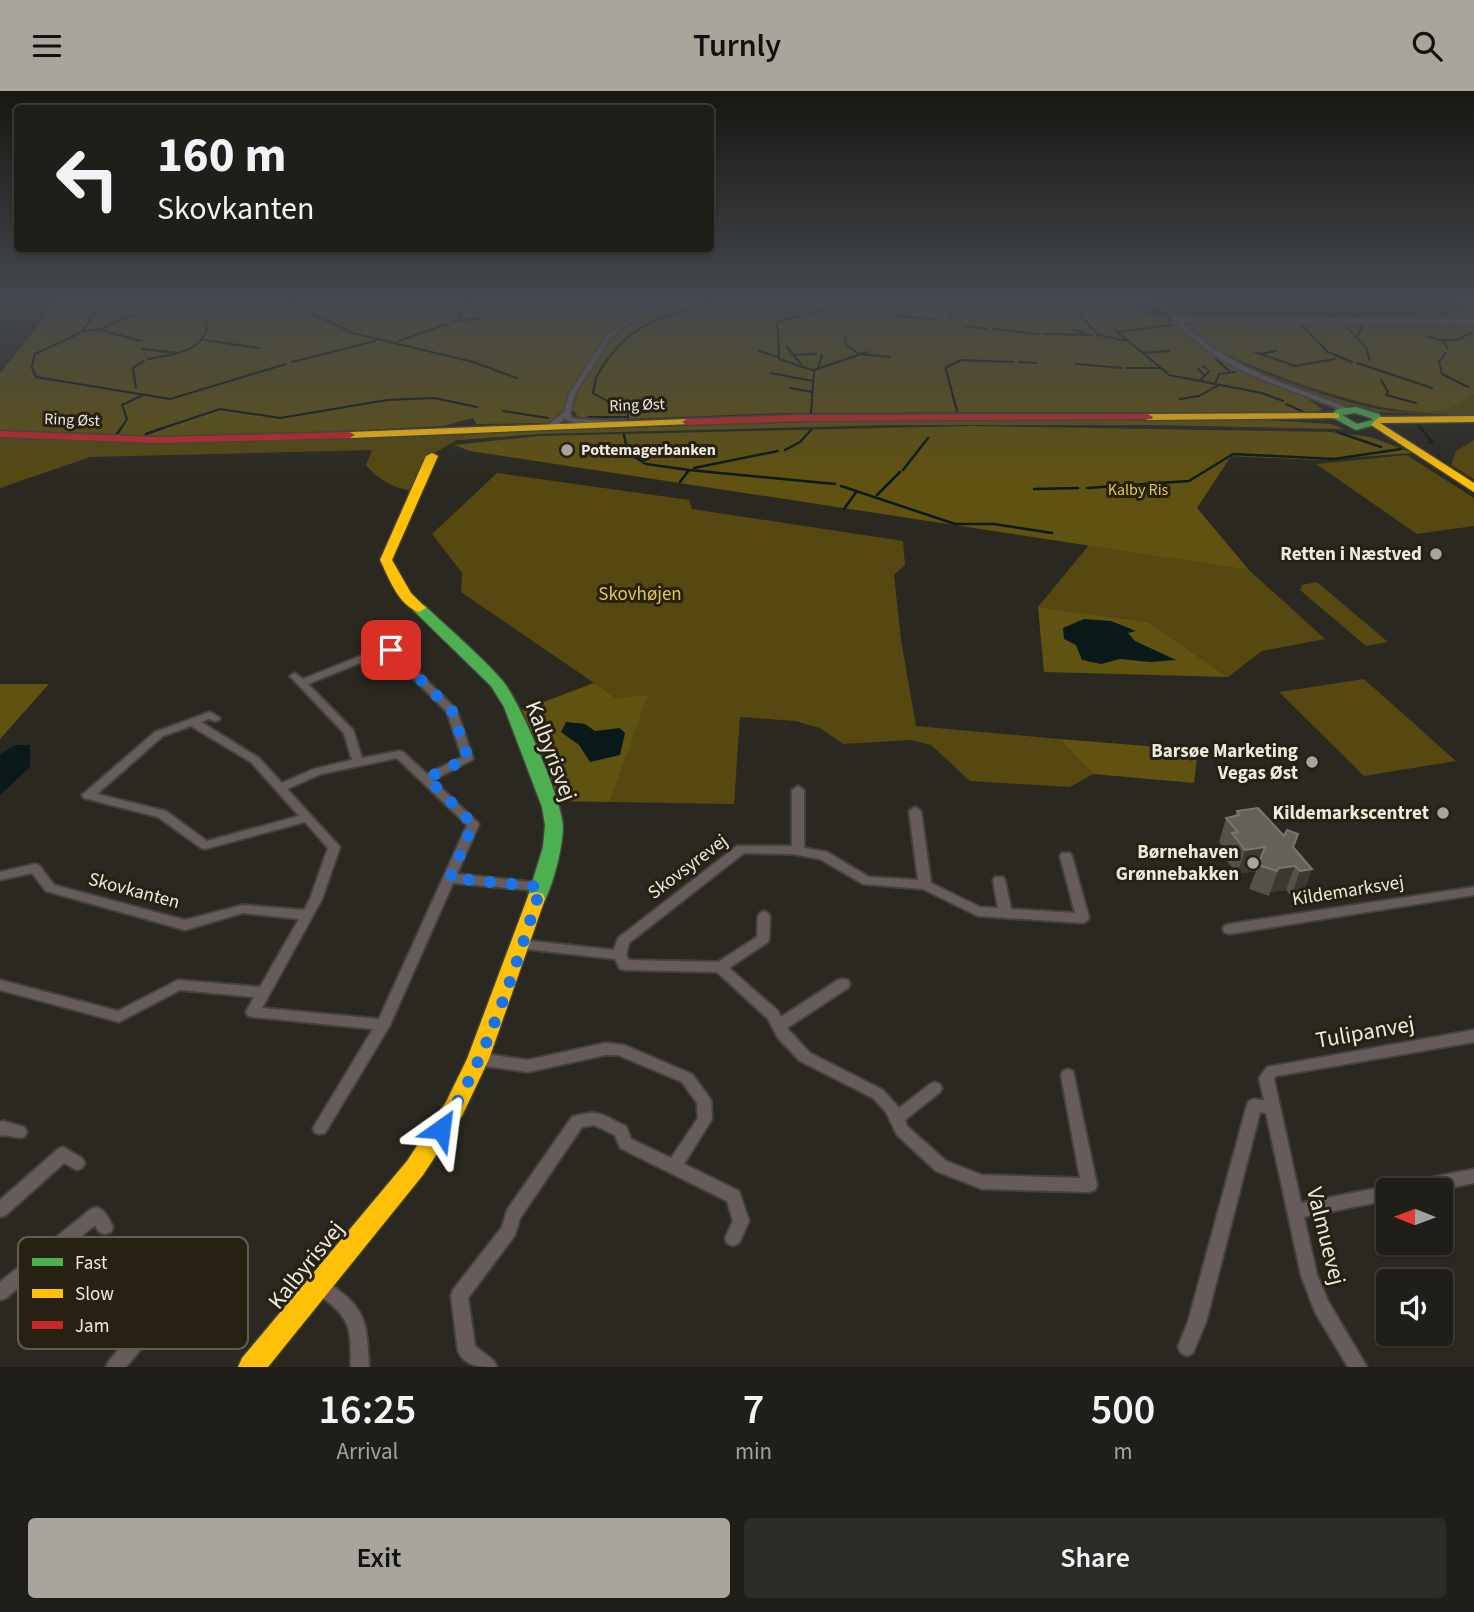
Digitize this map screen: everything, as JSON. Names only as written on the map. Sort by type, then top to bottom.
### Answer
[{"type":"main road","name":"Ring Øst","points":[[0,434],[144,440],[248,439],[625,423],[1026,416],[1341,415],[1373,421]]},
{"type":"main road","points":[[1373,421],[1474,419]]},
{"type":"main road","points":[[1373,421],[1404,445],[1474,488]]},
{"type":"main road","name":"Kalbyrisvej","points":[[251,1367],[415,1168],[454,1109],[478,1059],[522,945],[552,847],[551,807],[512,707],[497,683],[405,595],[386,560],[388,548],[432,456]]},
{"type":"street","points":[[552,426],[567,414],[573,392],[594,360]]},
{"type":"street","points":[[1230,360],[1258,375],[1310,394],[1341,415]]},
{"type":"street","points":[[567,414],[569,419],[575,421],[625,423]]},
{"type":"street","points":[[358,762],[349,732],[298,680],[388,648],[452,711],[468,758],[427,778]]},
{"type":"street","points":[[215,718],[210,715],[159,734],[88,795],[162,814],[205,845],[305,818]]},
{"type":"street","points":[[193,722],[255,760],[334,847],[308,915],[253,1011],[383,1025]]},
{"type":"street","points":[[279,788],[318,771],[399,754],[473,824],[383,1025],[320,1128]]},
{"type":"street","points":[[798,790],[798,851]]},
{"type":"street","points":[[915,811],[925,885]]},
{"type":"street","name":"Skovsyrevej","points":[[619,955],[623,941],[741,849],[798,851],[823,855],[875,884],[925,885],[978,911],[1083,918],[1066,856]]},
{"type":"street","name":"Skovkanten","points":[[0,876],[35,868],[50,887],[185,925],[243,909],[308,915]]},
{"type":"street","points":[[450,878],[541,887]]},
{"type":"street","points":[[999,880],[1005,912]]},
{"type":"street","name":"Kildemarksvej","points":[[1229,929],[1474,891]]},
{"type":"street","points":[[522,945],[619,955],[625,965],[720,967],[763,939],[764,916]]},
{"type":"street","points":[[720,967],[773,1015],[783,1034],[806,1057],[878,1094],[897,1118],[902,1130],[941,1166],[982,1182],[1089,1185],[1068,1075]]},
{"type":"street","points":[[780,1025],[843,984]]},
{"type":"street","points":[[0,985],[119,1017],[178,985],[264,993]]},
{"type":"street","name":"Tulipanvej","points":[[1266,1078],[1272,1071],[1474,1036]]},
{"type":"street","points":[[478,1059],[528,1066],[605,1049],[619,1049],[687,1078],[704,1101],[705,1119],[674,1167]]},
{"type":"street","name":"Valmuevej","points":[[1266,1078],[1309,1275],[1321,1306],[1358,1367]]},
{"type":"street","points":[[897,1118],[935,1088]]},
{"type":"street","points":[[1187,1347],[1197,1322],[1254,1105],[1273,1108]]},
{"type":"street","points":[[488,1367],[467,1351],[459,1296],[509,1230],[513,1215],[577,1122],[594,1118],[621,1131],[625,1143],[733,1196],[741,1221],[733,1238]]},
{"type":"street","points":[[0,1130],[3,1127],[19,1132]]},
{"type":"street","points":[[0,1209],[63,1154],[77,1163]]},
{"type":"street","points":[[1453,1180],[1474,1176]]},
{"type":"street","points":[[1295,1212],[1376,1195]]},
{"type":"street","points":[[68,1237],[97,1214],[105,1227]]},
{"type":"street","points":[[0,1292],[18,1278]]},
{"type":"street","points":[[318,1286],[349,1307],[357,1319],[360,1367]]},
{"type":"street","points":[[115,1367],[130,1349]]},
{"type":"green space","points":[[11,360],[1225,360],[1261,381],[1303,395],[1323,410],[1301,414],[784,413],[623,419],[578,417],[574,411],[560,412],[551,423],[476,424],[473,418],[443,426],[246,436],[155,437],[0,430],[0,373]]},
{"type":"green space","points":[[1239,360],[1474,360],[1474,395],[1440,411],[1417,412],[1356,401]]},
{"type":"green space","points":[[1248,367],[1344,401],[1392,411],[1439,411],[1474,395],[1474,416],[1375,412],[1345,406]]},
{"type":"green space","name":"Kalby Ris","points":[[906,419],[1268,420],[1331,424],[1344,429],[1145,425],[891,425],[540,434],[458,440],[469,433]]},
{"type":"green space","name":"Kalby Ris","points":[[972,426],[1330,432],[1371,437],[1412,453],[1318,460],[1231,456],[1197,508],[1249,570],[470,451],[454,445],[539,436]]},
{"type":"green space","points":[[469,433],[429,456],[411,491],[386,482],[370,470],[366,465],[372,450],[90,457],[0,488],[0,437],[156,443]]},
{"type":"green space","points":[[1474,440],[1474,479],[1451,465],[1456,451]]},
{"type":"green space","points":[[1407,455],[1474,498],[1474,526],[1417,534],[1316,464]]},
{"type":"green space","name":"Skovhøjen","points":[[497,473],[689,500],[692,509],[903,541],[905,565],[894,575],[901,640],[916,726],[1059,739],[1093,774],[1070,787],[970,781],[931,745],[911,740],[843,744],[820,728],[795,721],[740,717],[734,804],[610,802],[647,696],[616,698],[461,592],[462,573],[432,534]]},
{"type":"green space","points":[[1089,545],[1249,570],[1325,639],[1262,651],[1228,677],[1148,622],[1038,607]]},
{"type":"green space","points":[[1317,582],[1388,642],[1366,646],[1300,590],[1302,585]]},
{"type":"green space","points":[[1038,607],[1148,622],[1228,677],[1044,672]]},
{"type":"green space","points":[[1364,679],[1456,761],[1364,776],[1279,692]]},
{"type":"green space","points":[[594,683],[616,698],[648,695],[610,802],[557,801],[522,710]]},
{"type":"green space","points":[[0,684],[49,684],[0,739]]},
{"type":"green space","points":[[1059,739],[1198,750],[1194,783],[1093,774]]},
{"type":"shaded area","points":[[1084,619],[1111,621],[1136,631],[1128,633],[1135,641],[1176,660],[1150,662],[1120,659],[1101,664],[1082,660],[1076,645],[1064,639],[1063,628]]},
{"type":"shaded area","points":[[566,722],[585,724],[595,731],[620,728],[625,733],[620,755],[590,762],[579,745],[561,732]]},
{"type":"shaded area","points":[[16,745],[30,745],[30,767],[0,795],[0,754]]},
{"type":"building","points":[[1258,808],[1284,836],[1287,830],[1298,834],[1293,847],[1312,869],[1300,871],[1295,866],[1279,868],[1277,871],[1258,865],[1265,847],[1245,850],[1232,833],[1238,832],[1226,818],[1239,815],[1237,811]]},
{"type":"waterway","points":[[32,366],[34,360]]},
{"type":"waterway","points":[[292,362],[302,360]]},
{"type":"waterway","points":[[463,360],[517,378]]},
{"type":"waterway","points":[[597,376],[608,360]]},
{"type":"waterway","points":[[781,360],[815,371]]},
{"type":"waterway","points":[[797,360],[801,364]]},
{"type":"waterway","points":[[818,368],[821,360]]},
{"type":"waterway","points":[[814,370],[845,360]]},
{"type":"waterway","points":[[945,368],[961,360],[1013,362]]},
{"type":"waterway","points":[[1151,360],[1167,373]]},
{"type":"waterway","points":[[1217,360],[1229,371]]},
{"type":"waterway","points":[[1277,360],[1295,366],[1332,360]]},
{"type":"waterway","points":[[1346,360],[1352,362]]},
{"type":"waterway","points":[[136,388],[133,368],[144,361]]},
{"type":"waterway","points":[[1439,361],[1442,374],[1468,387]]},
{"type":"waterway","points":[[1019,362],[1036,363]]},
{"type":"waterway","points":[[1357,363],[1432,388]]},
{"type":"waterway","points":[[32,368],[36,377],[170,399],[286,364]]},
{"type":"waterway","points":[[1076,364],[1122,368]]},
{"type":"waterway","points":[[1203,366],[1207,369]]},
{"type":"waterway","points":[[1127,368],[1160,368]]},
{"type":"waterway","points":[[1198,369],[1205,376]]},
{"type":"waterway","points":[[946,370],[957,411]]},
{"type":"waterway","points":[[1205,376],[1209,371]]},
{"type":"waterway","points":[[1215,384],[1219,374],[1235,372]]},
{"type":"waterway","points":[[770,373],[813,381]]},
{"type":"waterway","points":[[812,397],[814,373]]},
{"type":"waterway","points":[[1169,375],[1200,381]]},
{"type":"waterway","points":[[1200,381],[1205,376]]},
{"type":"waterway","points":[[596,378],[593,393],[628,413],[628,418]]},
{"type":"waterway","points":[[1381,380],[1388,392],[1386,395],[1416,403]]},
{"type":"waterway","points":[[1200,381],[1215,384]]},
{"type":"waterway","points":[[1215,384],[1262,393],[1283,401]]},
{"type":"waterway","points":[[1180,399],[1199,396],[1217,386]]},
{"type":"waterway","points":[[790,388],[812,392]]},
{"type":"waterway","points":[[120,430],[127,419],[122,405],[143,395]]},
{"type":"waterway","points":[[163,428],[220,409],[280,418],[387,400],[434,398],[477,407]]},
{"type":"waterway","points":[[811,413],[812,399]]},
{"type":"waterway","points":[[1286,404],[1306,413]]},
{"type":"waterway","points":[[503,411],[548,418]]},
{"type":"waterway","points":[[588,417],[627,417]]},
{"type":"waterway","points":[[1418,425],[1422,430]]},
{"type":"waterway","points":[[117,434],[121,428]]},
{"type":"waterway","points":[[146,434],[163,428]]},
{"type":"waterway","points":[[157,430],[163,428]]},
{"type":"waterway","points":[[1421,428],[1432,442],[1429,443]]},
{"type":"waterway","points":[[785,450],[800,442],[811,430]]},
{"type":"waterway","points":[[1337,432],[1381,447]]},
{"type":"waterway","points":[[624,435],[628,453],[646,464],[689,470]]},
{"type":"waterway","points":[[903,470],[928,438]]},
{"type":"waterway","points":[[1087,488],[1189,481],[1233,454],[1334,459],[1401,449]]},
{"type":"waterway","points":[[694,468],[778,451]]},
{"type":"waterway","points":[[680,482],[689,470]]},
{"type":"waterway","points":[[689,470],[835,484]]},
{"type":"waterway","points":[[877,495],[900,472]]},
{"type":"waterway","points":[[841,486],[857,491]]},
{"type":"waterway","points":[[1034,489],[1078,488]]},
{"type":"waterway","points":[[844,509],[857,491]]},
{"type":"waterway","points":[[857,491],[955,524],[994,524],[1052,533]]},
{"type":"traffic: fast","points":[[1356,410],[1375,416],[1380,422],[1356,427],[1335,416],[1341,411],[1356,410]]},
{"type":"traffic: fast","points":[[419,608],[497,683],[512,707],[551,807],[554,825],[552,847],[536,899]]},
{"type":"traffic: slow","points":[[1148,417],[1335,416]]},
{"type":"traffic: slow","points":[[1379,420],[1474,419]]},
{"type":"traffic: slow","points":[[350,435],[687,422]]},
{"type":"traffic: slow","points":[[1376,425],[1474,488]]},
{"type":"traffic: slow","points":[[419,608],[405,595],[386,560],[432,456]]},
{"type":"traffic: slow","points":[[251,1367],[415,1168],[454,1109],[478,1059],[536,899]]},
{"type":"traffic: jam","points":[[687,422],[799,418],[1148,417]]},
{"type":"traffic: jam","points":[[0,434],[158,440],[350,435]]},
{"type":"place","name":"Pottemagerbanken","points":[[567,450]]},
{"type":"place","name":"Retten i Næstved","points":[[1436,554]]},
{"type":"place","name":"Barsøe Marketing Vegas Øst","points":[[1312,762]]},
{"type":"place","name":"Kildemarkscentret","points":[[1443,813]]},
{"type":"place","name":"Børnehaven Grønnebakken","points":[[1253,863]]},
{"type":"route","points":[[391,650],[452,711],[468,758],[427,778],[473,824],[450,878],[541,887],[522,945],[478,1059],[454,1109],[441,1129]]}]
